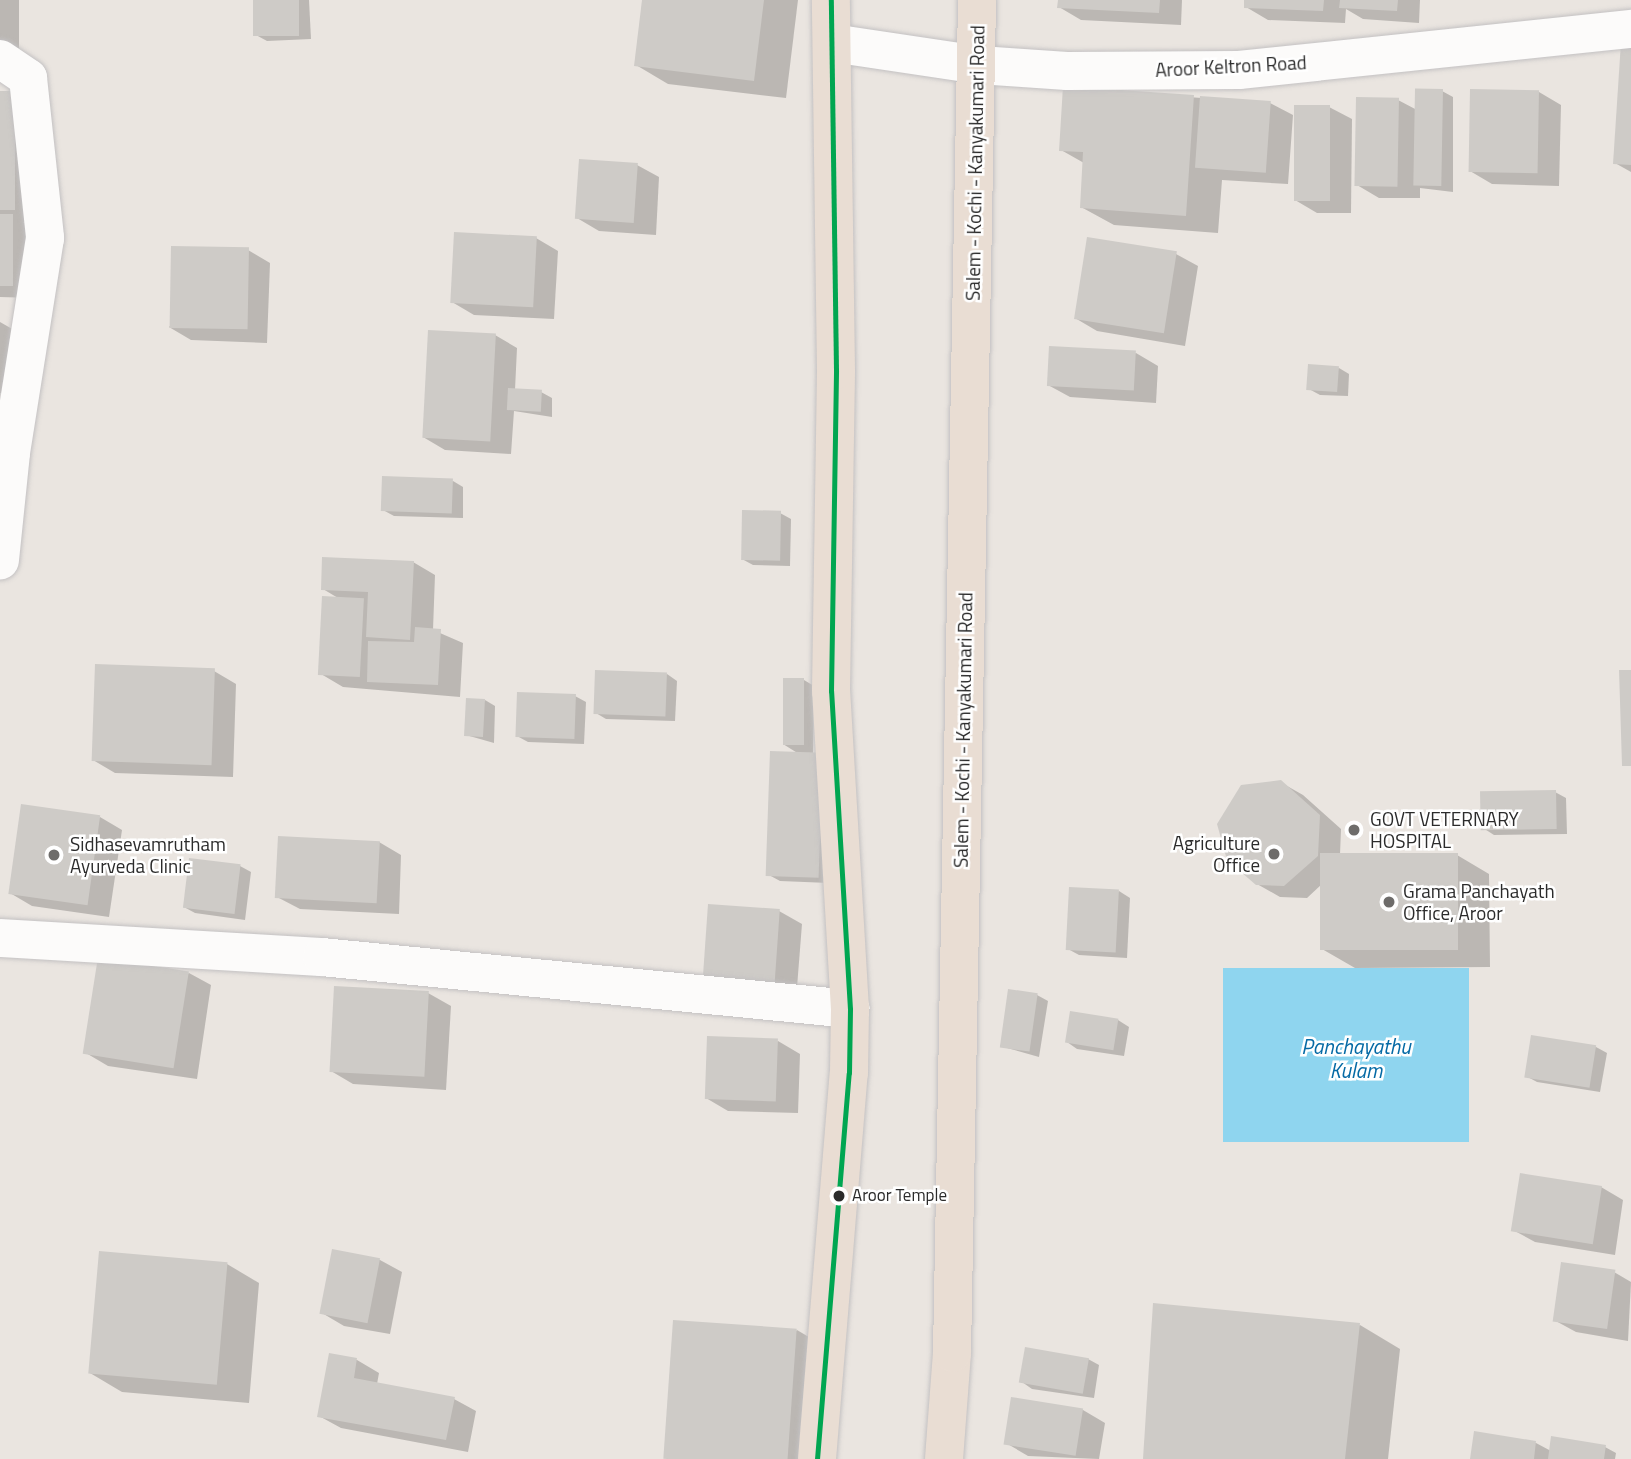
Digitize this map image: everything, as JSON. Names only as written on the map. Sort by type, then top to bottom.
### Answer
[{"type":"highway","points":[[817,1459],[849,1073],[850,1009],[831,691],[836,370],[831,0]]},
{"type":"highway","name":"Salem - Kochi - Kanyakumari Road","points":[[944,1459],[952,1353],[979,65],[977,0]]},
{"type":"street","name":"Aroor Keltron Road","points":[[832,43],[979,65],[1068,71],[1239,70],[1631,29]]},
{"type":"street","points":[[0,60],[28,78],[45,238],[11,453],[0,560]]},
{"type":"street","points":[[0,938],[322,957],[850,1009]]},
{"type":"water","name":"Panchayathu Kulam","points":[[1223,968],[1469,968],[1469,1142],[1223,1142]]},
{"type":"building","points":[[253,0],[299,0],[299,36],[253,36]]},
{"type":"building","points":[[642,0],[764,0],[754,81],[634,66]]},
{"type":"building","points":[[1058,0],[1160,0],[1159,13],[1057,8]]},
{"type":"building","points":[[1244,0],[1324,0],[1323,11],[1244,8]]},
{"type":"building","points":[[1340,0],[1398,0],[1397,11],[1339,8]]},
{"type":"building","points":[[1621,42],[1631,43],[1631,165],[1613,164]]},
{"type":"building","points":[[1063,86],[1194,95],[1186,216],[1080,208],[1083,152],[1059,151]]},
{"type":"building","points":[[1415,89],[1443,89],[1441,186],[1413,185]]},
{"type":"building","points":[[1470,89],[1539,90],[1538,173],[1469,172]]},
{"type":"building","points":[[0,91],[15,91],[15,210],[0,210]]},
{"type":"building","points":[[1200,96],[1271,101],[1266,173],[1195,168]]},
{"type":"building","points":[[1356,97],[1399,98],[1397,187],[1354,186]]},
{"type":"building","points":[[1294,105],[1330,105],[1330,201],[1294,201]]},
{"type":"building","points":[[579,159],[638,163],[634,223],[575,219]]},
{"type":"building","points":[[0,214],[13,214],[13,286],[0,286]]},
{"type":"building","points":[[454,232],[537,236],[533,307],[450,303]]},
{"type":"building","points":[[1087,237],[1177,251],[1164,333],[1074,319]]},
{"type":"building","points":[[171,246],[249,247],[248,329],[170,328]]},
{"type":"building","points":[[428,330],[496,334],[490,441],[422,438]]},
{"type":"building","points":[[1049,346],[1136,351],[1134,390],[1047,386]]},
{"type":"building","points":[[1308,364],[1339,366],[1337,392],[1306,390]]},
{"type":"building","points":[[508,388],[542,390],[541,412],[507,410]]},
{"type":"building","points":[[382,476],[453,478],[452,513],[381,511]]},
{"type":"building","points":[[742,510],[781,511],[780,561],[741,560]]},
{"type":"building","points":[[322,557],[414,561],[410,640],[366,637],[368,592],[321,590]]},
{"type":"building","points":[[322,596],[364,598],[360,677],[318,675]]},
{"type":"building","points":[[415,627],[441,629],[438,685],[367,682],[368,641],[414,642]]},
{"type":"building","points":[[95,664],[215,668],[212,765],[92,761]]},
{"type":"building","points":[[595,670],[667,673],[665,716],[593,714]]},
{"type":"building","points":[[1619,670],[1631,670],[1631,766],[1622,766]]},
{"type":"building","points":[[783,678],[804,678],[804,745],[783,745]]},
{"type":"building","points":[[517,692],[576,694],[574,739],[515,737]]},
{"type":"building","points":[[466,698],[485,699],[483,737],[464,736]]},
{"type":"building","points":[[770,751],[823,753],[819,878],[766,876]]},
{"type":"building","points":[[1281,780],[1320,815],[1318,856],[1284,886],[1256,885],[1227,860],[1217,824],[1241,785]]},
{"type":"building","points":[[1556,790],[1557,829],[1481,830],[1480,791]]},
{"type":"building","name":"Sidhasevamrutham Ayurveda Clinic","points":[[21,804],[100,815],[88,905],[8,894]]},
{"type":"building","points":[[278,836],[380,841],[377,903],[275,898]]},
{"type":"building","name":"Grama Panchayath Office, Aroor","points":[[1320,853],[1458,853],[1458,950],[1320,950]]},
{"type":"building","points":[[189,858],[241,864],[235,914],[183,908]]},
{"type":"building","points":[[1069,887],[1119,890],[1116,953],[1066,950]]},
{"type":"building","points":[[708,904],[780,909],[774,989],[702,984]]},
{"type":"building","points":[[98,957],[189,971],[174,1068],[83,1054]]},
{"type":"building","points":[[334,986],[429,991],[424,1077],[329,1072]]},
{"type":"building","points":[[1008,989],[1038,993],[1029,1052],[1000,1047]]},
{"type":"building","points":[[1070,1011],[1118,1019],[1113,1050],[1065,1043]]},
{"type":"building","points":[[1531,1035],[1596,1045],[1589,1088],[1524,1077]]},
{"type":"building","points":[[707,1036],[778,1038],[776,1101],[705,1099]]},
{"type":"building","points":[[1520,1173],[1602,1186],[1593,1244],[1511,1231]]},
{"type":"building","points":[[332,1249],[380,1258],[368,1323],[319,1314]]},
{"type":"building","points":[[99,1251],[228,1262],[217,1385],[88,1374]]},
{"type":"building","points":[[1561,1262],[1615,1270],[1607,1329],[1553,1321]]},
{"type":"building","points":[[1153,1303],[1360,1323],[1345,1459],[1143,1459]]},
{"type":"building","points":[[673,1320],[797,1329],[788,1459],[663,1459]]},
{"type":"building","points":[[1025,1347],[1089,1358],[1083,1394],[1019,1382]]},
{"type":"building","points":[[329,1353],[357,1358],[354,1378],[455,1397],[446,1440],[317,1417]]},
{"type":"building","points":[[1011,1397],[1083,1408],[1076,1456],[1003,1444]]},
{"type":"building","points":[[1474,1431],[1536,1441],[1534,1459],[1470,1459]]},
{"type":"building","points":[[1551,1436],[1606,1445],[1604,1459],[1548,1459]]},
{"type":"transit line","points":[[817,1459],[849,1073],[850,1009],[831,691],[836,370],[831,0]]},
{"type":"place","name":"GOVT VETERNARY HOSPITAL","points":[[1354,830]]},
{"type":"place","name":"Agriculture Office","points":[[1274,854]]},
{"type":"place","name":"Sidhasevamrutham Ayurveda Clinic","points":[[54,855]]},
{"type":"place","name":"Grama Panchayath Office, Aroor","points":[[1389,902]]},
{"type":"place","name":"Aroor Temple","points":[[839,1196]]}]
